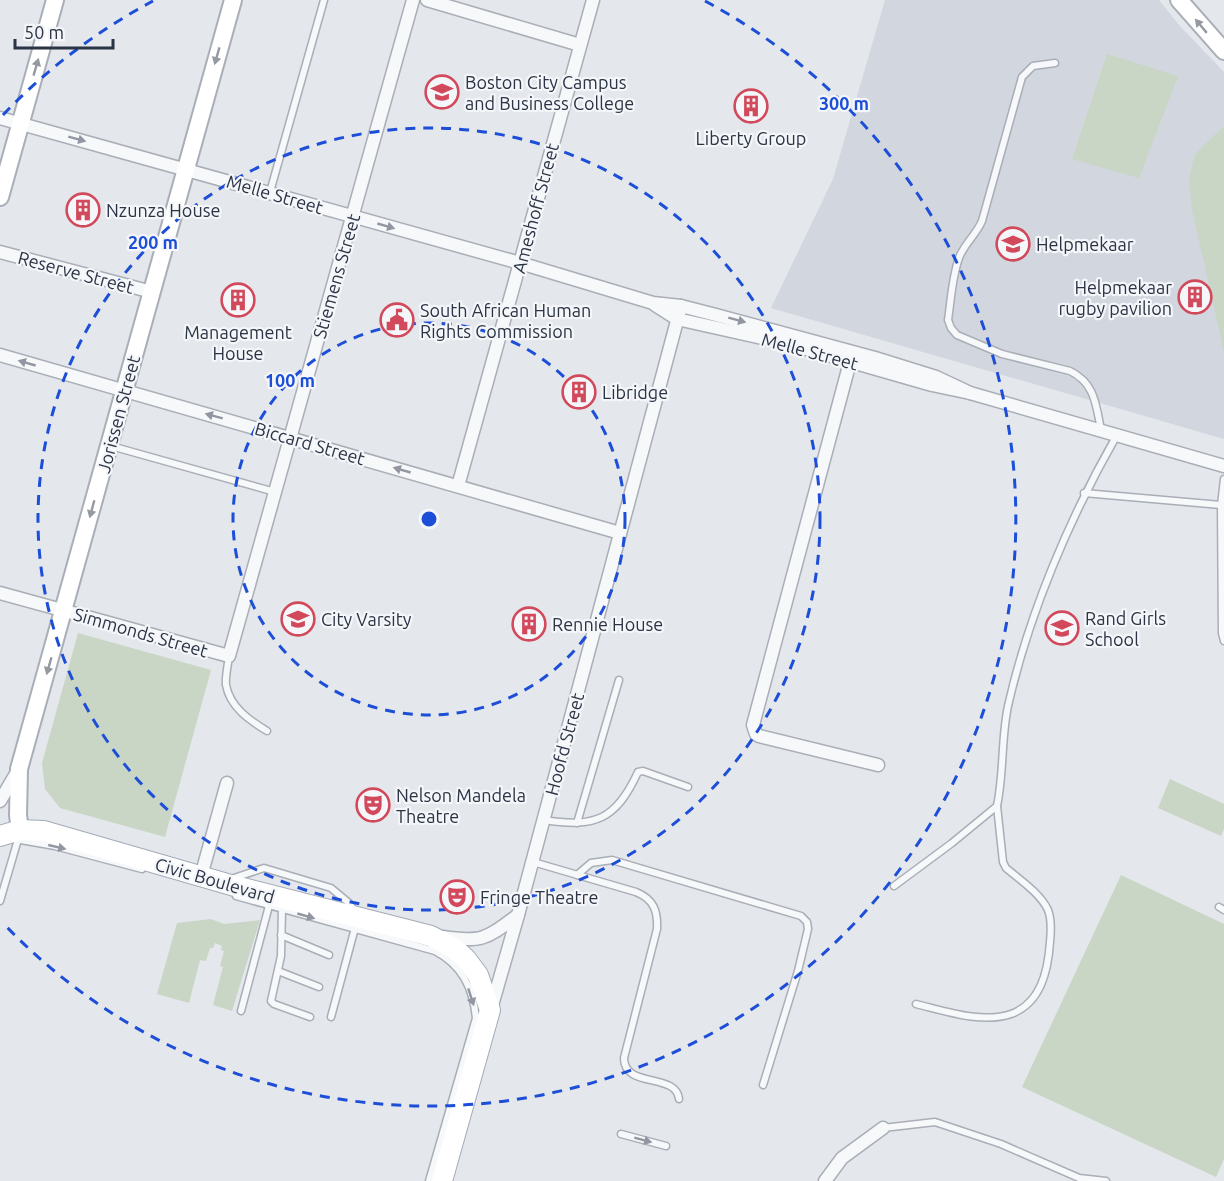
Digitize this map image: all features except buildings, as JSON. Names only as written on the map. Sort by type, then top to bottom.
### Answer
[{"type":"main road","points":[[0,197],[55,0]]},
{"type":"main road","name":"Jorissen Street","points":[[13,835],[18,814],[20,769],[232,0]]},
{"type":"main road","points":[[1179,0],[1224,51]]},
{"type":"main road","name":"Civic Boulevard","points":[[13,835],[44,831],[201,876],[223,888],[356,924],[431,936],[455,949],[466,959],[481,981],[490,1010]]},
{"type":"main road","name":"Hoofd Street","points":[[442,1181],[490,1010]]},
{"type":"street","name":"Stiemens Street","points":[[229,656],[413,0]]},
{"type":"street","points":[[427,0],[580,45]]},
{"type":"street","name":"Ameshoff Street","points":[[458,486],[592,0]]},
{"type":"street","name":"Melle Street","points":[[0,118],[270,192],[653,303],[681,306],[875,358],[936,377],[970,393]]},
{"type":"street","name":"Reserve Street","points":[[0,252],[152,292]]},
{"type":"street","name":"Melle Street","points":[[653,303],[677,319],[789,344],[932,386],[970,393],[1117,434],[1224,466]]},
{"type":"street","name":"Hoofd Street","points":[[490,1010],[518,915],[681,306]]},
{"type":"street","name":"Biccard Street","points":[[0,355],[620,533]]},
{"type":"street","points":[[849,362],[753,725],[759,736],[878,765]]},
{"type":"street","name":"Simmonds Street","points":[[0,593],[229,656]]},
{"type":"street","points":[[0,801],[20,769]]},
{"type":"street","points":[[201,876],[227,783]]},
{"type":"street","name":"Civic Boulevard","points":[[431,936],[464,940],[483,939],[518,915]]},
{"type":"street","points":[[825,1181],[842,1158],[883,1128]]},
{"type":"lane","points":[[270,192],[324,0]]},
{"type":"lane","points":[[1055,63],[1033,66],[1022,77],[982,221],[958,259],[948,320],[957,335],[1002,354],[1078,375],[1090,386],[1095,397],[1101,430]]},
{"type":"lane","points":[[916,1004],[947,1012],[988,1018],[1009,1014],[1024,1008],[1037,993],[1046,974],[1051,920],[1048,909],[1039,897],[1006,868],[1003,862],[997,806],[1008,708],[1024,648],[1056,560],[1084,493],[1117,434]]},
{"type":"lane","points":[[110,446],[275,492]]},
{"type":"lane","points":[[1224,479],[1221,505],[1224,641]]},
{"type":"lane","points":[[1084,493],[1221,505]]},
{"type":"lane","name":"Simmonds Street","points":[[229,656],[226,685],[233,700],[242,714],[267,731]]},
{"type":"lane","points":[[578,823],[619,680]]},
{"type":"lane","points":[[543,820],[578,823],[605,816],[627,796],[638,772],[643,771],[688,787]]},
{"type":"lane","points":[[894,886],[997,806]]},
{"type":"lane","points":[[0,843],[13,835],[144,870]]},
{"type":"lane","points":[[0,901],[13,835]]},
{"type":"lane","points":[[577,875],[591,863],[612,860],[801,916],[807,922],[808,928],[798,971],[763,1085]]},
{"type":"lane","points":[[532,862],[636,892],[645,896],[653,904],[658,921],[657,929],[624,1065],[633,1074],[673,1087],[679,1099]]},
{"type":"lane","points":[[223,888],[256,869],[264,868],[331,888],[349,903],[356,924],[331,1017]]},
{"type":"lane","points":[[276,902],[281,935],[272,1003],[310,1017]]},
{"type":"lane","points":[[241,1011],[276,902]]},
{"type":"lane","points":[[356,924],[435,951],[450,959],[462,974],[474,999],[476,1018],[429,1181]]},
{"type":"lane","points":[[281,935],[329,955]]},
{"type":"lane","points":[[278,971],[320,987]]},
{"type":"lane","points":[[883,1128],[935,1122],[1001,1144],[1079,1178],[1106,1181]]},
{"type":"lane","points":[[621,1134],[666,1146]]},
{"type":"shaded area","name":"Helpmekaar","points":[[885,0],[1159,0],[1180,26],[1224,72],[1224,439],[771,308],[833,179]]},
{"type":"green space","points":[[1107,54],[1178,76],[1139,178],[1072,159]]},
{"type":"green space","points":[[1224,126],[1224,352],[1192,209],[1189,179],[1195,154]]},
{"type":"green space","points":[[78,633],[211,670],[165,837],[60,808],[45,789],[42,763]]},
{"type":"green space","points":[[1170,779],[1224,804],[1224,829],[1221,836],[1158,808]]},
{"type":"green space","points":[[1121,875],[1224,924],[1224,1159],[1216,1177],[1022,1087]]},
{"type":"green space","points":[[211,919],[224,924],[260,920],[232,1011],[213,1005],[223,967],[220,966],[224,951],[221,950],[222,946],[215,943],[213,948],[210,948],[206,961],[200,960],[189,1003],[157,994],[177,923]]},
{"type":"place","name":"Boston City Campus and Business College","points":[[442,92]]},
{"type":"place","name":"Liberty Group","points":[[751,106]]},
{"type":"place","name":"Nzunza House","points":[[83,210]]},
{"type":"place","name":"Helpmekaar","points":[[1013,244]]},
{"type":"place","name":"Helpmekaar rugby pavilion","points":[[1195,297]]},
{"type":"place","name":"Management House","points":[[238,300]]},
{"type":"place","name":"South African Human Rights Commission","points":[[397,320]]},
{"type":"place","name":"Libridge","points":[[579,392]]},
{"type":"place","name":"City Varsity","points":[[298,619]]},
{"type":"place","name":"Rennie House","points":[[529,624]]},
{"type":"place","name":"Rand Girls School","points":[[1062,628]]},
{"type":"place","name":"Nelson Mandela Theatre","points":[[373,805]]},
{"type":"place","name":"Fringe Theatre","points":[[457,897]]}]
